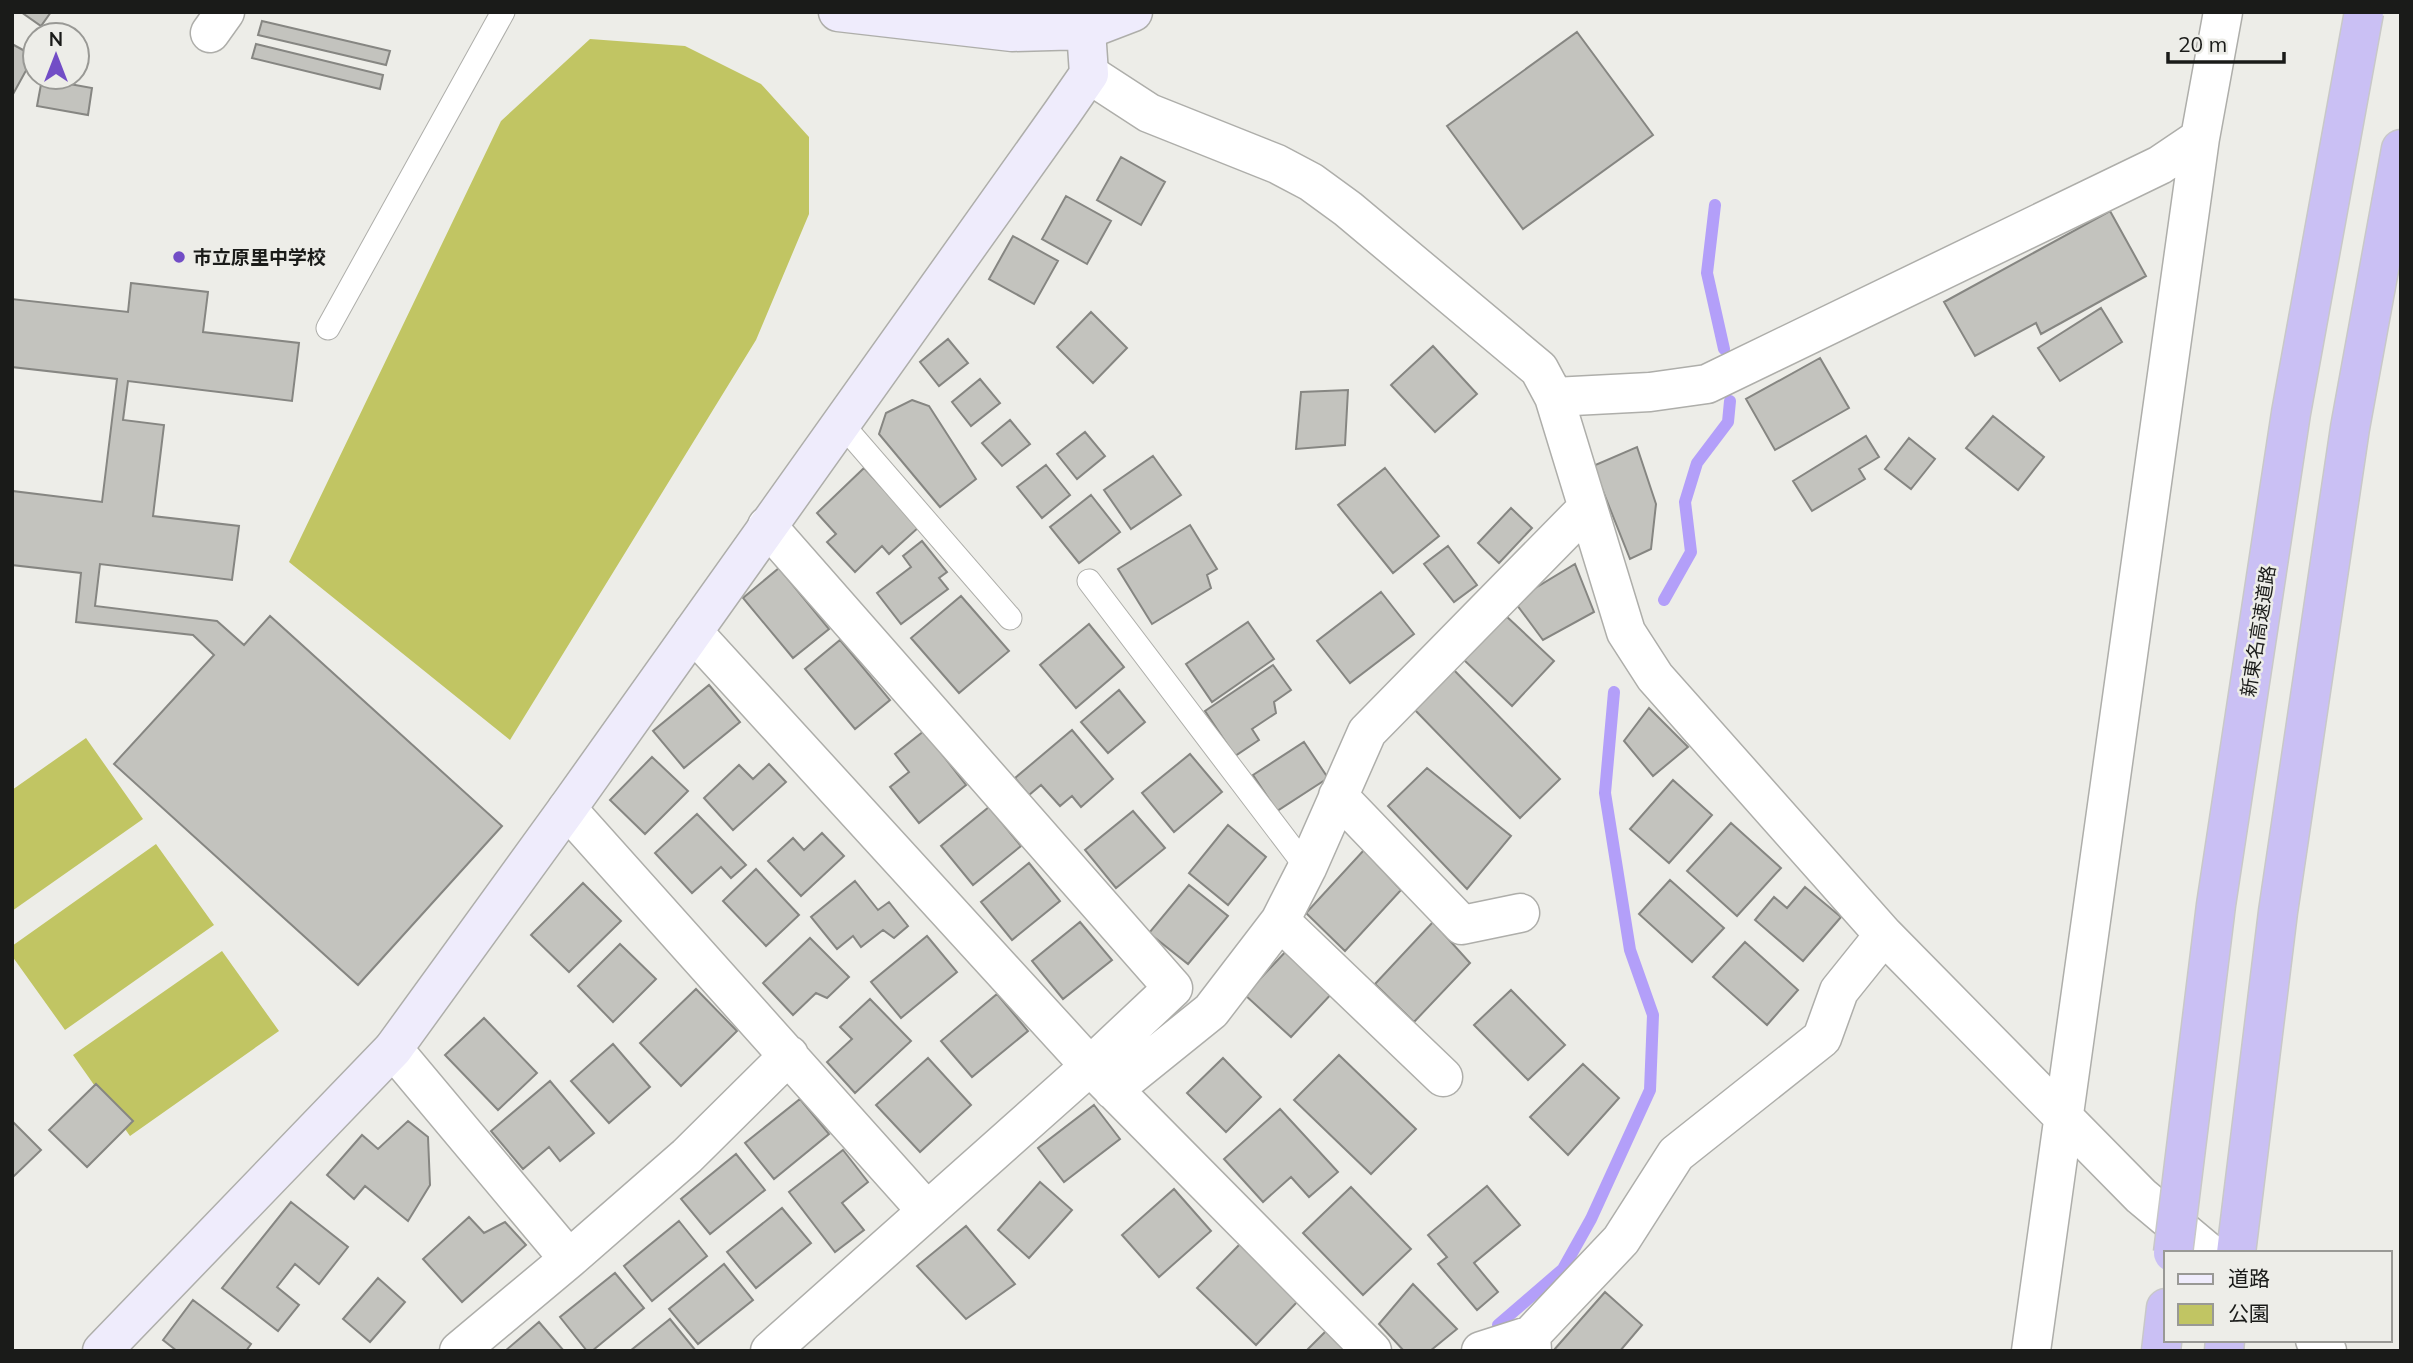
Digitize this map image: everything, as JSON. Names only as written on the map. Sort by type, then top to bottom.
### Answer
[{"type":"highway","name":"新東名高速道路","points":[[2173,1251],[2216,905],[2291,413],[2364,12]]},
{"type":"highway","points":[[2236,1251],[2278,912],[2344,470],[2401,149]]},
{"type":"highway","points":[[2161,1351],[2164,1325]]},
{"type":"street","points":[[838,12],[1012,32],[1086,30],[1133,12]]},
{"type":"street","points":[[2031,1351],[2200,138],[2223,12]]},
{"type":"street","points":[[102,1351],[393,1049],[568,808],[1089,74],[1086,30]]},
{"type":"street","points":[[1089,74],[1149,113],[1277,164],[1311,183],[1348,209],[1539,369],[1554,397],[1626,632],[1656,677],[1884,935],[2141,1196],[2207,1251]]},
{"type":"street","points":[[1554,397],[1650,392],[1707,384],[2160,165],[2200,138]]},
{"type":"street","points":[[770,1351],[926,1210],[1102,1078],[1211,1011],[1280,920],[1307,868],[1367,733],[1587,508]]},
{"type":"street","points":[[767,526],[1172,988],[1102,1078]]},
{"type":"street","points":[[693,632],[1102,1078],[1372,1351]]},
{"type":"street","points":[[1338,796],[1462,925],[1520,913]]},
{"type":"street","points":[[568,808],[926,1210]]},
{"type":"street","points":[[1280,920],[1443,1077]]},
{"type":"street","points":[[1481,1351],[1531,1343],[1621,1240],[1676,1154],[1822,1038],[1839,991],[1884,935]]},
{"type":"street","points":[[393,1049],[569,1259]]},
{"type":"street","points":[[459,1351],[687,1157],[789,1055]]},
{"type":"lane","points":[[328,328],[503,12]]},
{"type":"lane","points":[[840,422],[1010,618]]},
{"type":"lane","points":[[1089,581],[1307,868]]},
{"type":"green space","points":[[590,39],[685,46],[761,84],[809,137],[809,214],[756,340],[510,740],[289,562],[501,121]]},
{"type":"green space","points":[[86,738],[143,819],[12,911],[12,790]]},
{"type":"green space","points":[[156,844],[214,925],[65,1030],[12,956],[12,946]]},
{"type":"green space","points":[[222,951],[279,1031],[130,1136],[73,1055]]},
{"type":"building","points":[[21,12],[51,12],[45,21],[34,21]]},
{"type":"building","points":[[262,21],[390,51],[386,65],[258,35]]},
{"type":"building","points":[[1577,32],[1653,135],[1523,229],[1447,126]]},
{"type":"building","points":[[12,44],[21,49],[21,80],[12,96]]},
{"type":"building","points":[[256,44],[383,75],[380,89],[252,58]]},
{"type":"building","points":[[92,88],[88,115],[37,106],[40,91],[91,91]]},
{"type":"building","points":[[1121,157],[1165,182],[1141,225],[1097,200]]},
{"type":"building","points":[[1066,196],[1111,221],[1087,264],[1042,239]]},
{"type":"building","points":[[2110,211],[2146,276],[2041,334],[2036,323],[1975,356],[1944,302]]},
{"type":"building","points":[[1013,236],[1058,261],[1034,304],[989,279]]},
{"type":"building","points":[[131,283],[208,292],[203,332],[299,343],[292,401],[128,381],[123,420],[164,425],[153,516],[239,526],[232,580],[100,564],[95,606],[217,621],[244,645],[270,616],[502,826],[358,985],[114,764],[214,655],[193,635],[76,622],[81,573],[12,565],[12,491],[102,502],[117,379],[12,367],[12,299],[128,312]]},
{"type":"building","points":[[2101,308],[2122,342],[2060,381],[2038,348]]},
{"type":"building","points":[[1091,312],[1127,348],[1093,383],[1057,347]]},
{"type":"building","points":[[948,339],[968,363],[939,386],[920,362]]},
{"type":"building","points":[[1433,346],[1477,394],[1435,432],[1391,385]]},
{"type":"building","points":[[1820,358],[1849,408],[1775,450],[1746,399]]},
{"type":"building","points":[[980,379],[1000,403],[971,426],[952,402]]},
{"type":"building","points":[[1348,390],[1345,445],[1296,449],[1301,392]]},
{"type":"building","points":[[912,400],[929,406],[976,479],[940,507],[879,434],[886,413]]},
{"type":"building","points":[[1993,416],[2044,457],[2018,490],[1966,448]]},
{"type":"building","points":[[1010,420],[1030,444],[1002,466],[982,443]]},
{"type":"building","points":[[1085,432],[1105,456],[1077,479],[1057,454]]},
{"type":"building","points":[[1866,436],[1879,457],[1859,469],[1865,479],[1812,511],[1793,481]]},
{"type":"building","points":[[1909,438],[1935,459],[1911,489],[1885,469]]},
{"type":"building","points":[[1637,447],[1656,504],[1651,549],[1630,559],[1593,466]]},
{"type":"building","points":[[1153,456],[1181,495],[1131,529],[1104,490]]},
{"type":"building","points":[[1046,465],[1070,495],[1042,518],[1017,487]]},
{"type":"building","points":[[864,468],[919,527],[889,554],[882,546],[855,572],[827,542],[836,534],[817,513]]},
{"type":"building","points":[[1385,468],[1439,536],[1393,573],[1338,505]]},
{"type":"building","points":[[1091,495],[1120,532],[1079,563],[1050,527]]},
{"type":"building","points":[[1511,508],[1532,528],[1499,563],[1478,543]]},
{"type":"building","points":[[1190,525],[1217,569],[1207,575],[1211,588],[1152,624],[1118,569]]},
{"type":"building","points":[[922,541],[947,572],[939,578],[948,589],[901,624],[877,593],[911,567],[903,556]]},
{"type":"building","points":[[1448,546],[1477,585],[1454,602],[1424,564]]},
{"type":"building","points":[[1575,564],[1594,612],[1543,640],[1514,601]]},
{"type":"building","points":[[779,568],[829,629],[793,658],[743,598]]},
{"type":"building","points":[[1381,592],[1414,634],[1350,683],[1317,641]]},
{"type":"building","points":[[961,596],[1009,651],[959,693],[911,638]]},
{"type":"building","points":[[1505,615],[1554,661],[1512,706],[1464,660]]},
{"type":"building","points":[[1248,622],[1274,659],[1212,702],[1186,664]]},
{"type":"building","points":[[1089,624],[1124,667],[1076,708],[1040,665]]},
{"type":"building","points":[[840,640],[890,700],[855,729],[805,669]]},
{"type":"building","points":[[1273,665],[1291,690],[1274,702],[1276,713],[1252,729],[1259,740],[1235,756],[1205,711]]},
{"type":"building","points":[[1451,667],[1560,779],[1520,818],[1411,706]]},
{"type":"building","points":[[709,685],[740,722],[684,768],[653,731]]},
{"type":"building","points":[[1119,690],[1145,722],[1108,753],[1081,722]]},
{"type":"building","points":[[1649,708],[1688,747],[1653,776],[1624,741]]},
{"type":"building","points":[[1072,730],[1113,779],[1081,807],[1072,796],[1060,806],[1041,785],[1029,795],[1015,778]]},
{"type":"building","points":[[924,731],[966,785],[919,823],[890,787],[909,772],[895,754]]},
{"type":"building","points":[[1304,742],[1328,778],[1277,811],[1253,775]]},
{"type":"building","points":[[1190,754],[1222,792],[1174,832],[1142,793]]},
{"type":"building","points":[[652,757],[688,791],[645,834],[610,800]]},
{"type":"building","points":[[769,764],[786,782],[733,830],[704,798],[739,765],[753,779]]},
{"type":"building","points":[[1427,768],[1511,836],[1467,889],[1388,806]]},
{"type":"building","points":[[1673,780],[1712,815],[1669,863],[1630,829]]},
{"type":"building","points":[[989,807],[1021,846],[973,885],[941,846]]},
{"type":"building","points":[[1133,811],[1165,848],[1116,888],[1085,850]]},
{"type":"building","points":[[697,814],[746,865],[731,878],[721,867],[692,893],[655,853]]},
{"type":"building","points":[[1731,823],[1781,868],[1737,916],[1687,871]]},
{"type":"building","points":[[1228,825],[1266,857],[1228,905],[1189,873]]},
{"type":"building","points":[[822,833],[844,856],[801,896],[768,861],[793,838],[804,850]]},
{"type":"building","points":[[1364,850],[1401,890],[1345,951],[1306,913]]},
{"type":"building","points":[[1029,863],[1060,901],[1012,940],[981,902]]},
{"type":"building","points":[[756,869],[799,915],[766,946],[723,901]]},
{"type":"building","points":[[1670,880],[1724,928],[1692,962],[1639,914]]},
{"type":"building","points":[[855,881],[878,910],[889,902],[908,926],[894,938],[883,930],[861,947],[853,936],[837,949],[811,917]]},
{"type":"building","points":[[583,883],[621,921],[569,972],[531,935]]},
{"type":"building","points":[[1189,885],[1228,916],[1188,964],[1149,933]]},
{"type":"building","points":[[1805,887],[1841,917],[1803,961],[1755,920],[1774,897],[1787,908]]},
{"type":"building","points":[[1080,922],[1112,960],[1063,999],[1032,961]]},
{"type":"building","points":[[1433,922],[1470,963],[1414,1022],[1375,984]]},
{"type":"building","points":[[927,936],[957,972],[901,1018],[871,982]]},
{"type":"building","points":[[810,938],[849,977],[827,998],[816,993],[793,1015],[763,983]]},
{"type":"building","points":[[1745,942],[1798,990],[1767,1025],[1713,977]]},
{"type":"building","points":[[620,944],[656,979],[613,1022],[578,986]]},
{"type":"building","points":[[1289,948],[1335,990],[1291,1037],[1245,995]]},
{"type":"building","points":[[696,989],[737,1031],[681,1086],[640,1043]]},
{"type":"building","points":[[1511,990],[1565,1045],[1528,1080],[1474,1025]]},
{"type":"building","points":[[997,994],[1028,1031],[972,1077],[941,1041]]},
{"type":"building","points":[[870,999],[911,1041],[855,1093],[827,1062],[852,1039],[840,1027]]},
{"type":"building","points":[[484,1018],[537,1073],[498,1110],[445,1055]]},
{"type":"building","points":[[613,1044],[650,1087],[609,1123],[571,1081]]},
{"type":"building","points":[[1339,1055],[1416,1129],[1371,1174],[1294,1100]]},
{"type":"building","points":[[928,1058],[971,1105],[920,1152],[876,1105]]},
{"type":"building","points":[[1223,1058],[1261,1097],[1226,1132],[1187,1093]]},
{"type":"building","points":[[1583,1064],[1619,1098],[1568,1155],[1530,1117]]},
{"type":"building","points":[[550,1081],[594,1133],[560,1161],[549,1147],[523,1169],[491,1131]]},
{"type":"building","points":[[96,1084],[133,1121],[87,1167],[49,1130]]},
{"type":"building","points":[[800,1099],[829,1134],[774,1179],[745,1143]]},
{"type":"building","points":[[1094,1105],[1120,1139],[1064,1182],[1038,1148]]},
{"type":"building","points":[[1280,1109],[1338,1172],[1309,1197],[1291,1177],[1263,1202],[1224,1159]]},
{"type":"building","points":[[12,1121],[41,1150],[12,1178]]},
{"type":"building","points":[[408,1121],[428,1137],[430,1185],[408,1221],[365,1186],[354,1199],[327,1175],[362,1135],[378,1149]]},
{"type":"building","points":[[843,1150],[868,1182],[842,1203],[864,1230],[835,1252],[789,1192]]},
{"type":"building","points":[[736,1154],[765,1190],[710,1234],[681,1199]]},
{"type":"building","points":[[1040,1182],[1072,1210],[1029,1258],[998,1230]]},
{"type":"building","points":[[1487,1186],[1520,1225],[1474,1263],[1498,1292],[1477,1310],[1438,1264],[1447,1257],[1428,1235]]},
{"type":"building","points":[[1351,1187],[1411,1249],[1363,1295],[1303,1233]]},
{"type":"building","points":[[1174,1189],[1211,1231],[1159,1277],[1122,1235]]},
{"type":"building","points":[[291,1202],[348,1247],[319,1284],[295,1264],[277,1287],[299,1305],[278,1331],[222,1288]]},
{"type":"building","points":[[782,1208],[811,1243],[756,1288],[727,1252]]},
{"type":"building","points":[[469,1217],[484,1233],[505,1222],[526,1245],[462,1302],[423,1259]]},
{"type":"building","points":[[679,1221],[707,1256],[652,1301],[624,1266]]},
{"type":"building","points":[[966,1226],[1015,1284],[966,1319],[917,1266]]},
{"type":"building","points":[[1241,1243],[1299,1300],[1256,1345],[1197,1288]]},
{"type":"building","points":[[724,1264],[753,1300],[698,1344],[669,1309]]},
{"type":"building","points":[[615,1273],[644,1308],[592,1351],[587,1351],[560,1317]]},
{"type":"building","points":[[378,1278],[405,1302],[370,1342],[343,1319]]},
{"type":"building","points":[[1413,1284],[1457,1329],[1430,1351],[1404,1351],[1379,1324]]},
{"type":"building","points":[[1605,1292],[1642,1325],[1620,1351],[1553,1351]]},
{"type":"building","points":[[193,1300],[251,1344],[246,1351],[177,1351],[163,1340]]},
{"type":"building","points":[[670,1319],[696,1351],[630,1351]]},
{"type":"building","points":[[539,1322],[564,1351],[505,1351]]},
{"type":"building","points":[[1328,1329],[1351,1351],[1306,1351]]},
{"type":"waterway","points":[[1715,205],[1707,273],[1724,349]]},
{"type":"waterway","points":[[1664,600],[1691,552],[1685,502],[1697,463],[1728,422],[1730,401]]},
{"type":"waterway","points":[[1498,1325],[1563,1269],[1591,1219],[1650,1090],[1653,1015],[1630,950],[1605,793],[1614,692]]},
{"type":"place","name":"市立原里中学校","points":[[179,257]]}]
